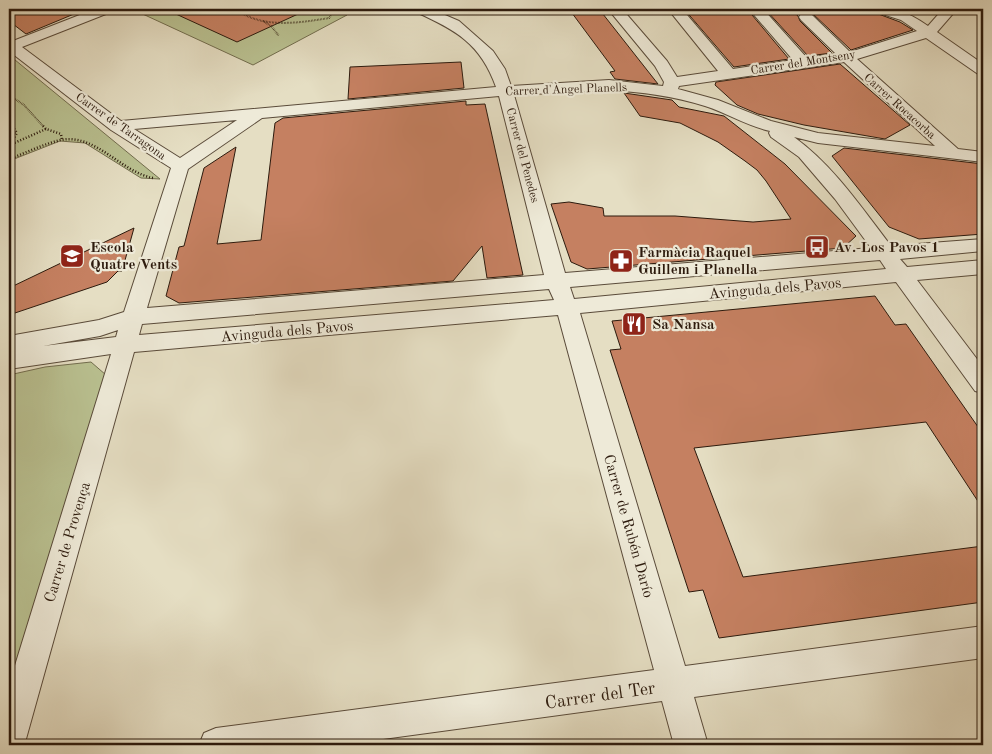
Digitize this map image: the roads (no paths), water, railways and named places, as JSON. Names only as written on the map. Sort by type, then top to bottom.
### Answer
[{"type":"street","points":[[10,45],[106,9]]},
{"type":"street","name":"Carrer del Penedes","points":[[421,9],[454,24],[488,54],[506,91],[556,280]]},
{"type":"street","points":[[615,9],[662,64],[671,87]]},
{"type":"street","points":[[674,9],[728,73]]},
{"type":"street","points":[[756,9],[803,63]]},
{"type":"street","points":[[881,9],[906,17],[983,71]]},
{"type":"street","points":[[930,32],[950,9]]},
{"type":"street","name":"Carrer Rocacorba","points":[[806,17],[951,152]]},
{"type":"street","name":"Carrer del Montseny","points":[[671,87],[728,73],[847,57],[930,32]]},
{"type":"street","name":"Carrer de Tarragona","points":[[10,45],[117,126],[180,166],[126,345]]},
{"type":"street","name":"Carrer d'Àngel Planells","points":[[117,126],[506,91],[609,85],[671,87],[765,125],[818,138],[983,157]]},
{"type":"street","name":"Carrer d'Àngel Planells","points":[[180,166],[261,112]]},
{"type":"street","points":[[765,125],[805,153],[842,195],[983,384]]},
{"type":"street","name":"Avinguda dels Pavos","points":[[9,344],[100,328],[133,317],[983,245]]},
{"type":"street","name":"Avinguda dels Pavos","points":[[9,360],[96,347],[566,307],[983,267]]},
{"type":"street","points":[[556,280],[566,307]]},
{"type":"street","name":"Carrer de Rubén Darío","points":[[566,307],[691,745]]},
{"type":"street","name":"Carrer de Provença","points":[[9,739],[126,345]]},
{"type":"street","name":"Carrer del Ter","points":[[216,745],[983,642]]},
{"type":"place","name":"Av. Los Pavos 1","points":[[817,247]]},
{"type":"place","name":"Escola Quatre Vents","points":[[72,256]]},
{"type":"place","name":"Farmàcia Raquel Guillem i Planella","points":[[621,261]]},
{"type":"place","name":"Sa Nansa","points":[[634,324]]}]
